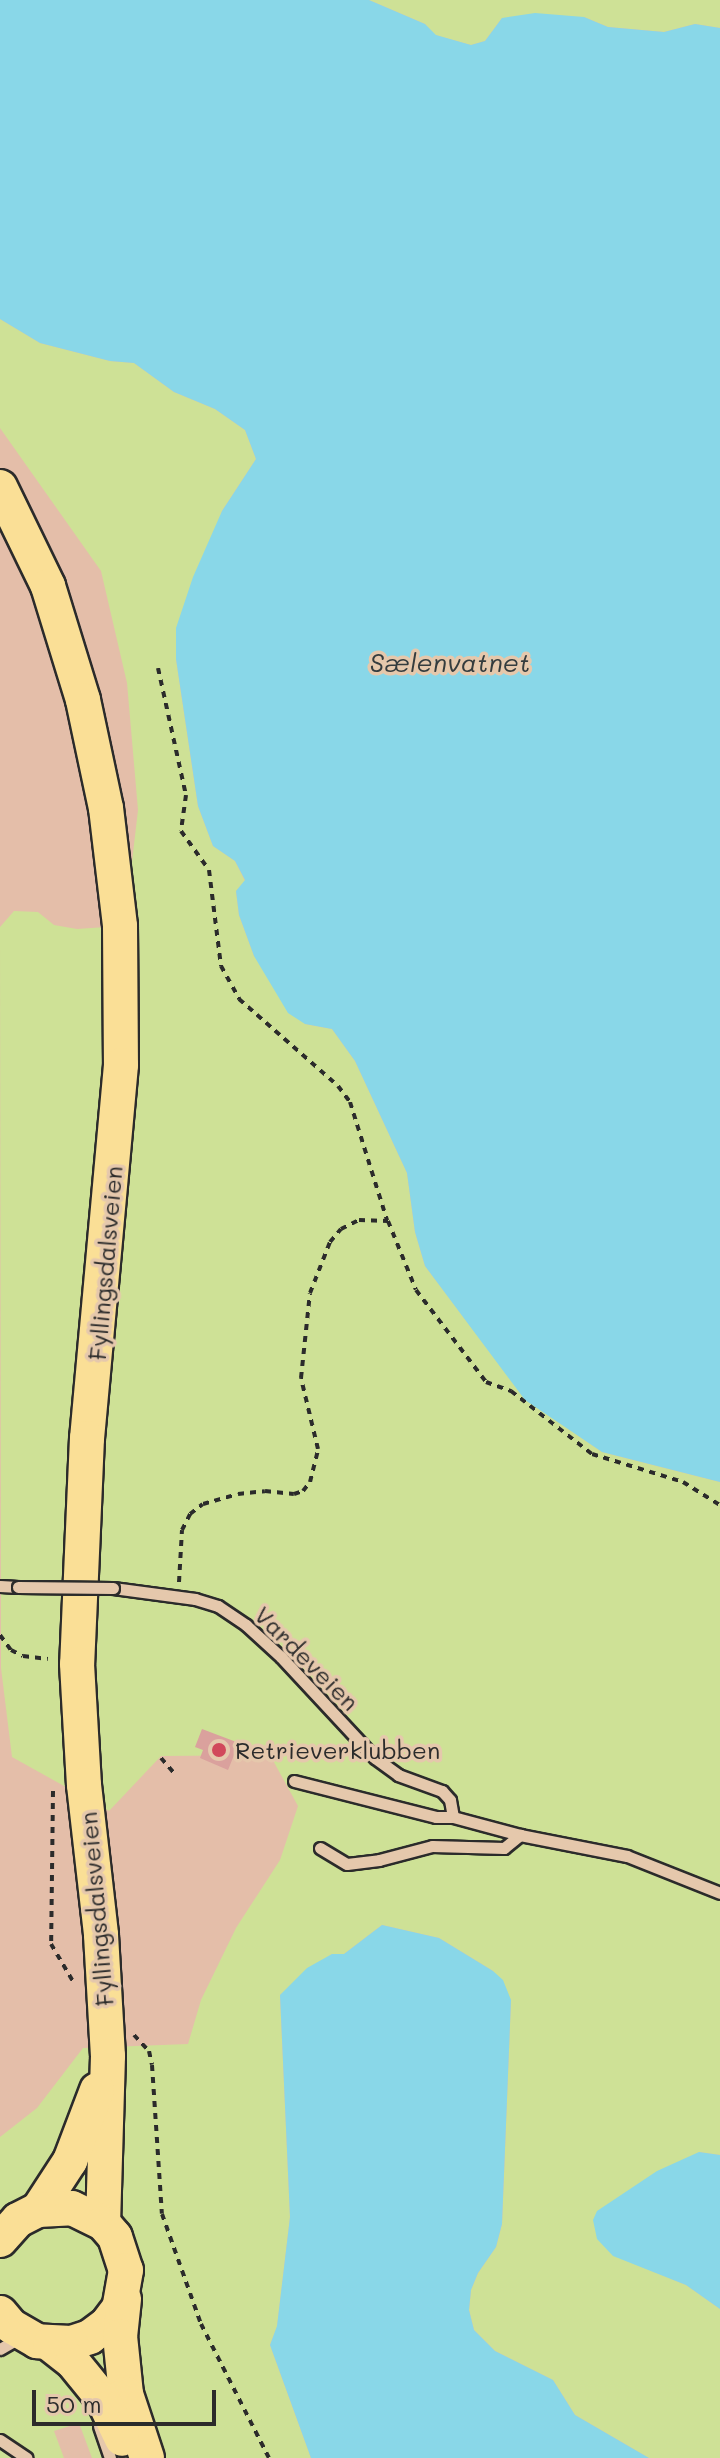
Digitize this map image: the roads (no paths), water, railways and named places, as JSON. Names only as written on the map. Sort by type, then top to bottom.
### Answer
[{"type":"main road","name":"Fyllingsdalsveien","points":[[0,487],[48,586],[83,700],[95,745],[116,868],[121,1065],[87,1438],[77,1664],[84,1785],[117,2042],[103,2223]]},
{"type":"main road","name":"Fyllingsdalsveien","points":[[14,2223],[70,2161],[117,2042]]},
{"type":"main road","points":[[14,2223],[72,2208],[103,2223],[123,2253],[126,2288],[120,2336],[121,2362],[126,2394],[147,2458]]},
{"type":"main road","points":[[19,2335],[71,2343],[90,2337],[119,2308],[126,2288]]},
{"type":"main road","points":[[19,2335],[103,2399],[129,2458]]},
{"type":"lane","name":"Vardeveien","points":[[0,1586],[113,1588],[178,1596],[218,1606],[246,1625],[281,1657],[375,1758],[398,1775],[442,1791],[450,1800],[453,1817]]},
{"type":"lane","points":[[294,1781],[436,1817],[453,1817],[520,1835],[627,1856],[720,1893]]},
{"type":"lane","points":[[320,1848],[347,1864],[379,1860],[432,1846],[504,1848],[520,1835]]},
{"type":"lane","points":[[96,2420],[110,2458]]},
{"type":"lane","points":[[0,2440],[27,2458]]},
{"type":"water","name":"Sælenvatnet","points":[[0,0],[369,0],[425,24],[436,35],[471,45],[485,41],[502,18],[535,13],[584,17],[608,27],[664,32],[695,24],[720,28],[720,1482],[602,1452],[525,1400],[425,1266],[415,1232],[407,1173],[355,1061],[332,1029],[305,1024],[288,1013],[254,956],[239,915],[236,891],[245,880],[235,861],[213,846],[198,806],[176,659],[176,628],[193,577],[222,511],[256,459],[245,430],[215,409],[174,392],[134,363],[110,361],[40,343],[0,319]]},
{"type":"water","points":[[382,1925],[439,1938],[493,1971],[503,1980],[511,2000],[502,2224],[496,2247],[478,2273],[471,2290],[469,2310],[474,2330],[495,2351],[553,2380],[575,2415],[649,2458],[311,2458],[270,2345],[277,2326],[290,2217],[280,1995],[307,1968],[332,1954],[344,1954]]},
{"type":"water","points":[[699,2152],[720,2155],[720,2309],[686,2285],[613,2256],[597,2239],[593,2220],[597,2211],[657,2171]]},
{"type":"place","name":"Retrieverklubben","points":[[219,1750]]}]
